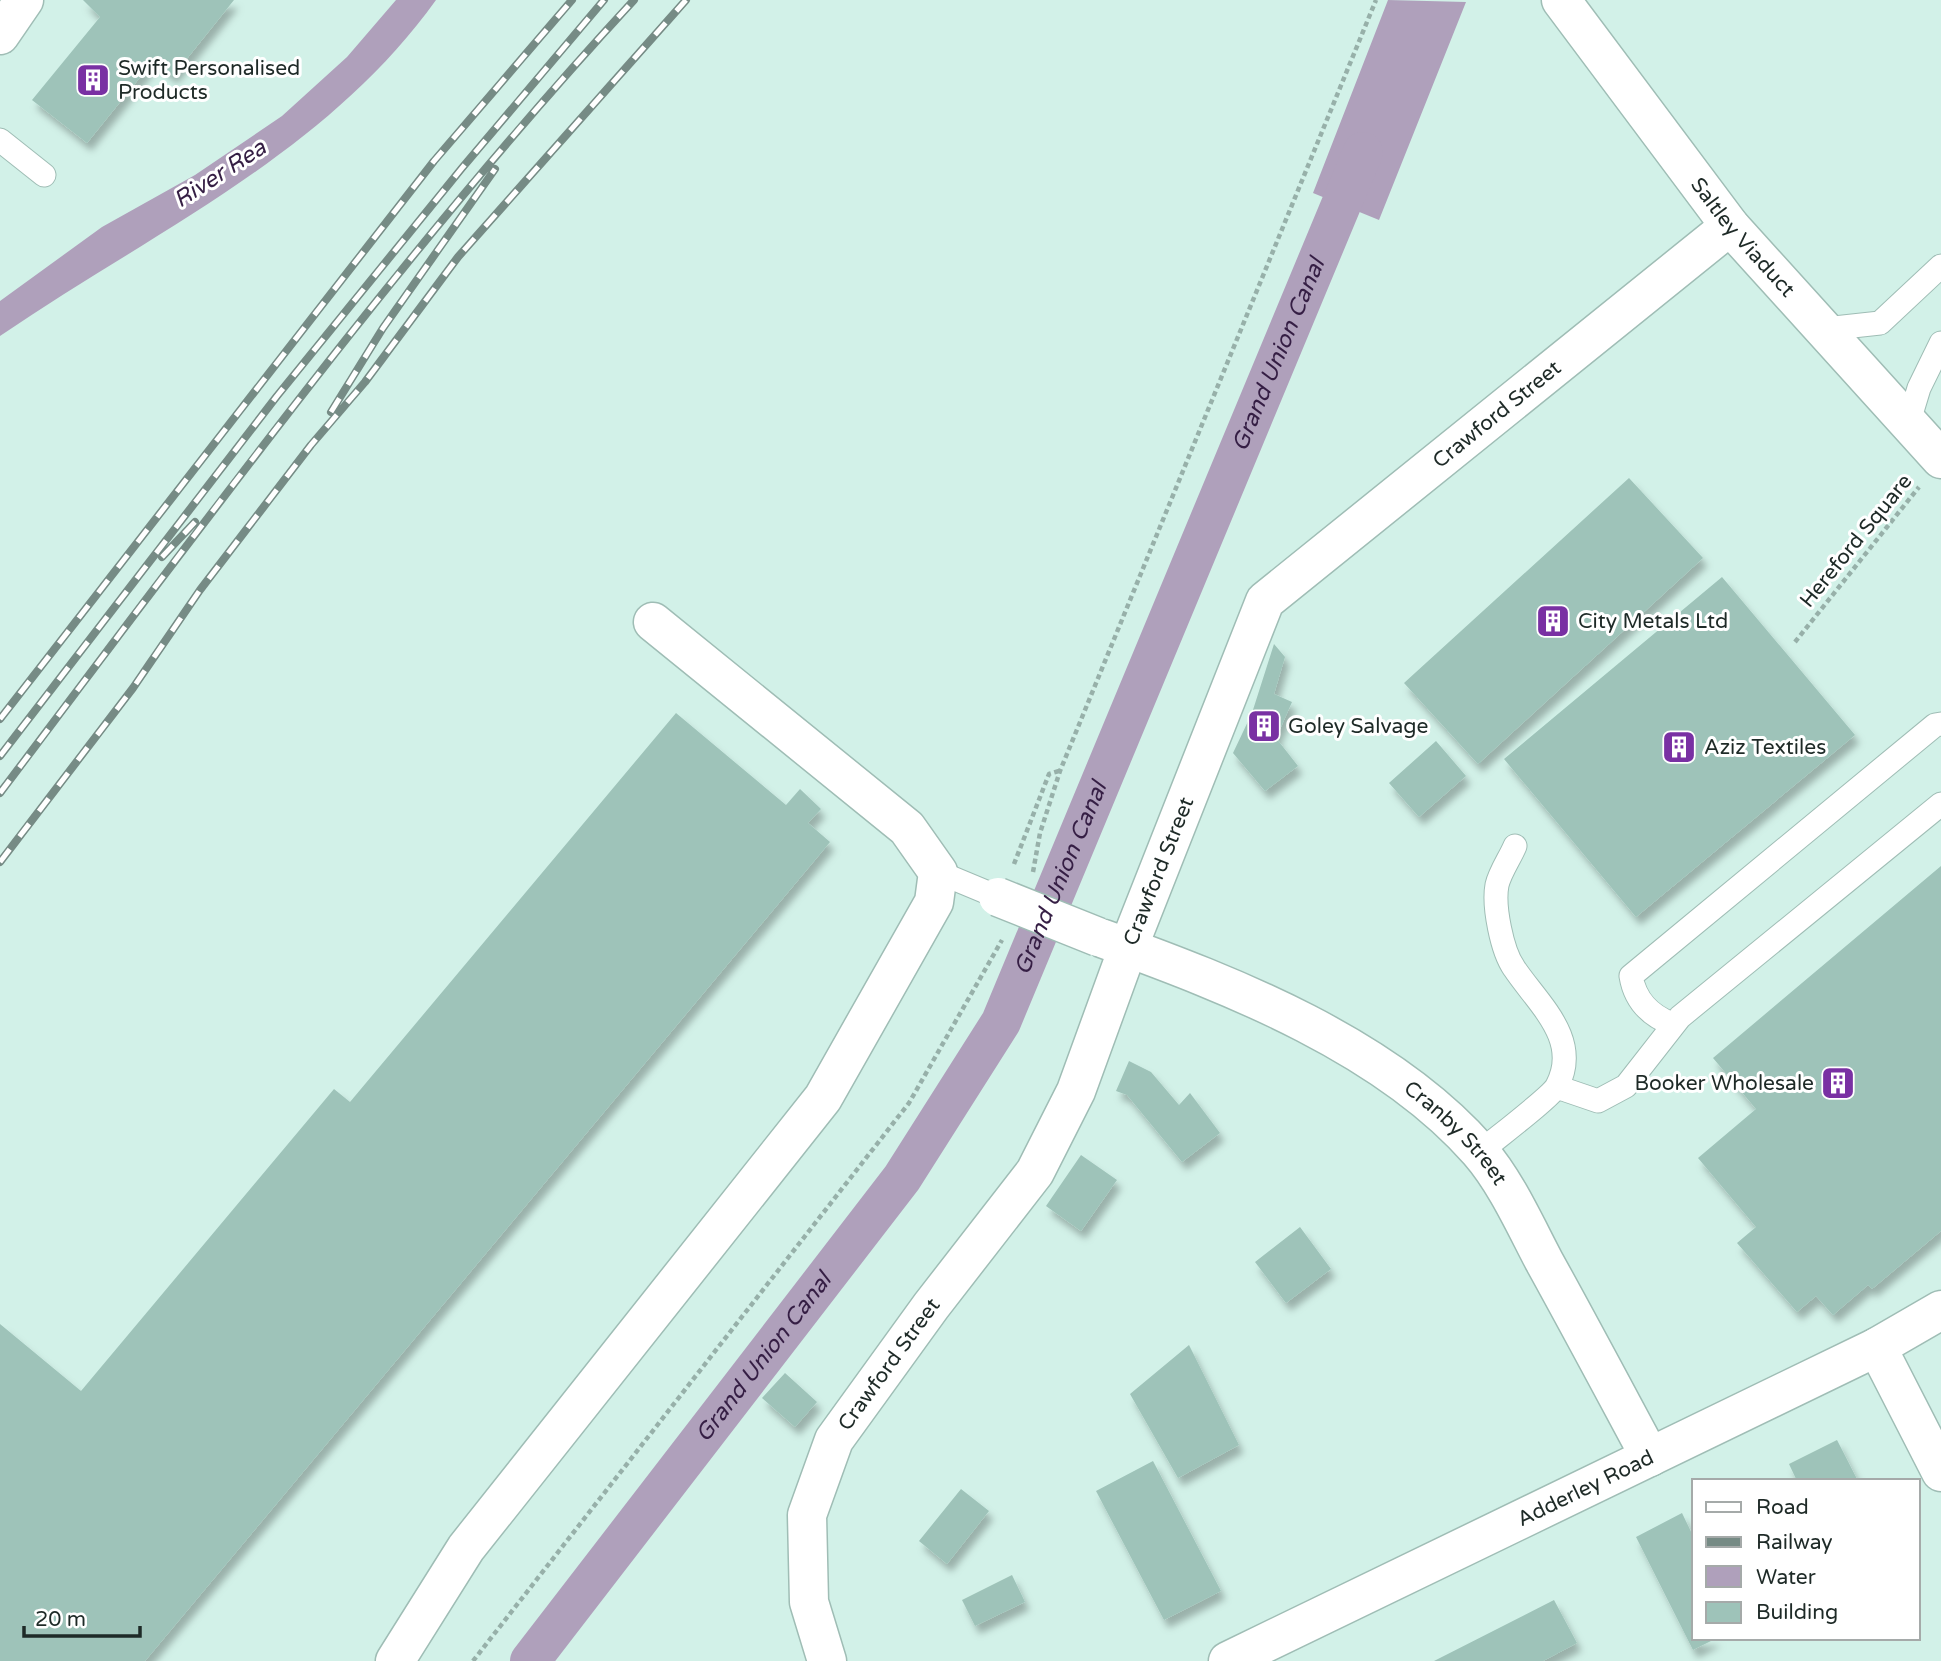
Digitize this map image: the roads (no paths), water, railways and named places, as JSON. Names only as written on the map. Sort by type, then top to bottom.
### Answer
[{"type":"street","points":[[0,35],[24,0]]},
{"type":"street","name":"Saltley Viaduct","points":[[1561,0],[1730,226],[1941,459]]},
{"type":"street","name":"Crawford Street","points":[[827,1661],[809,1602],[807,1515],[834,1440],[931,1306],[1035,1172],[1076,1091],[1113,943],[1265,601],[1730,226]]},
{"type":"street","points":[[396,1661],[466,1548],[823,1098],[934,902],[938,872],[907,828],[653,622]]},
{"type":"street","name":"Cranby Street","points":[[1004,899],[1228,989],[1349,1046],[1423,1097],[1480,1152],[1516,1208],[1650,1457]]},
{"type":"street","name":"Adderley Road","points":[[1239,1659],[1877,1347],[1941,1310]]},
{"type":"street","points":[[1877,1347],[1941,1472]]},
{"type":"lane","points":[[0,140],[44,175]]},
{"type":"lane","points":[[1825,329],[1880,323],[1941,266]]},
{"type":"lane","points":[[1909,421],[1919,388],[1941,343]]},
{"type":"lane","points":[[1672,1024],[1654,1018],[1633,993],[1631,976],[1903,751],[1935,725],[1941,724]]},
{"type":"lane","points":[[1557,1087],[1598,1101],[1626,1086],[1652,1057],[1672,1024],[1941,804]]},
{"type":"lane","points":[[1480,1152],[1557,1087],[1566,1055],[1561,1035],[1536,994],[1513,967],[1499,930],[1497,886],[1515,846]]},
{"type":"lane","points":[[938,872],[1004,899]]},
{"type":"water","name":"River Rea","points":[[396,0],[436,0],[392,54],[343,103],[290,147],[234,187],[0,336],[0,301],[102,227],[195,175],[282,116],[347,57]]},
{"type":"water","points":[[1388,0],[1466,2],[1379,220],[1313,193]]},
{"type":"waterway","name":"Grand Union Canal","points":[[530,1661],[902,1178],[1001,1022],[1363,152]]},
{"type":"railway","points":[[0,719],[434,161],[572,0]]},
{"type":"railway","points":[[0,756],[277,396],[462,168],[604,0]]},
{"type":"railway","points":[[0,793],[230,489],[386,289],[549,94],[634,0]]},
{"type":"railway","points":[[0,862],[133,688],[200,590],[311,445],[365,382],[458,257],[686,0]]},
{"type":"railway","points":[[331,412],[383,328],[495,169]]},
{"type":"railway","points":[[162,557],[195,522]]},
{"type":"place","name":"Swift Personalised Products","points":[[93,80]]},
{"type":"place","name":"City Metals Ltd","points":[[1553,621]]},
{"type":"place","name":"Goley Salvage","points":[[1264,726]]},
{"type":"place","name":"Aziz Textiles","points":[[1679,747]]},
{"type":"place","name":"Booker Wholesale","points":[[1838,1083]]}]
